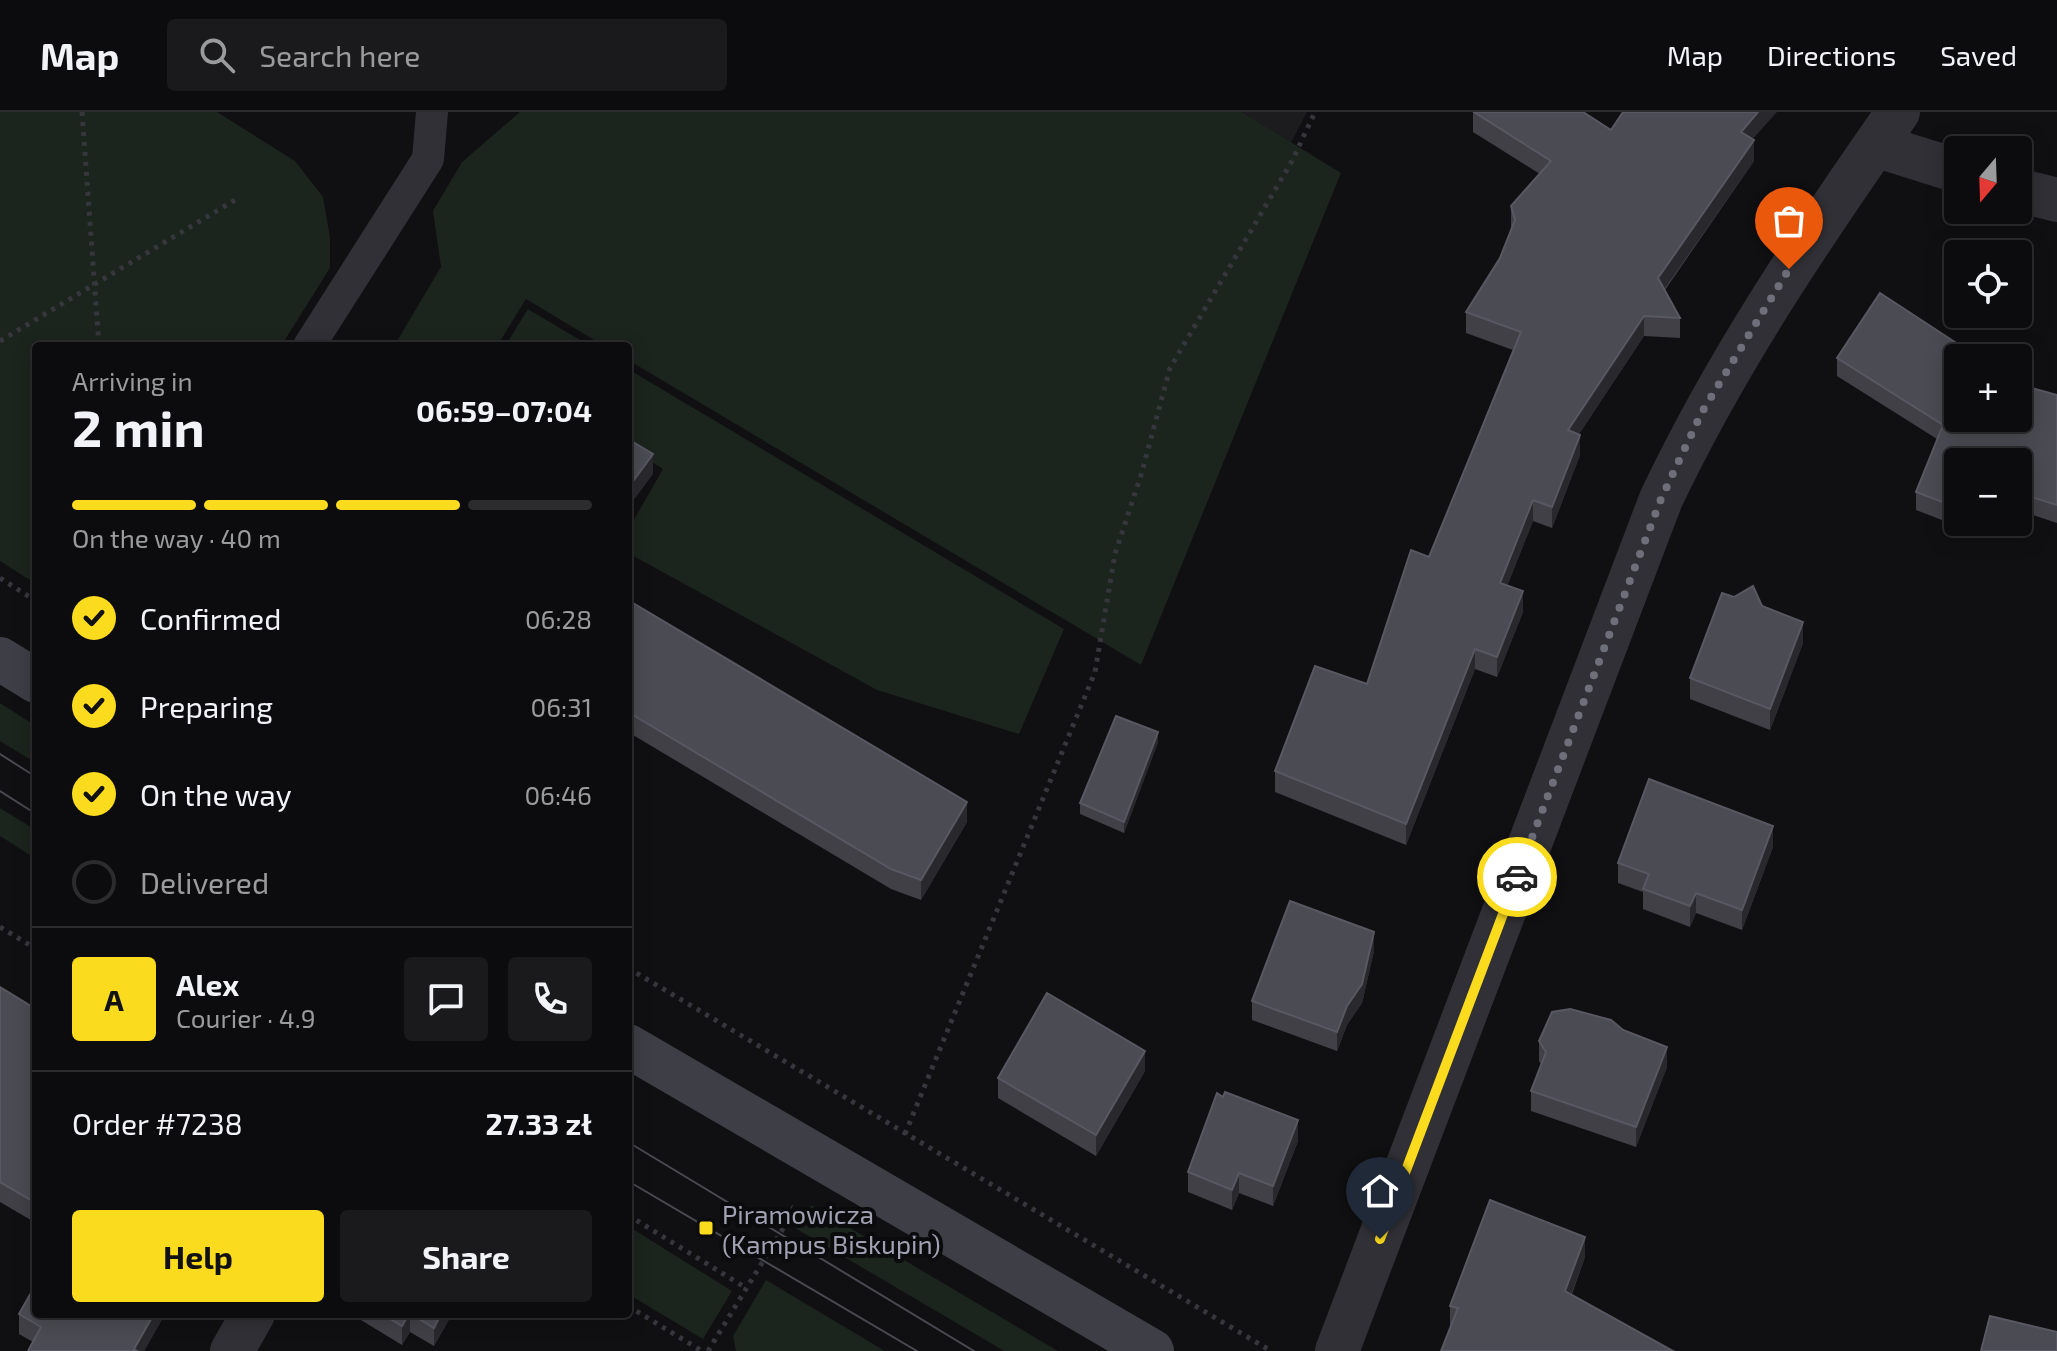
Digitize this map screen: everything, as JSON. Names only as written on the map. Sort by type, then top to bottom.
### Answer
[{"type":"street","points":[[1337,1351],[1661,499],[1702,412],[1789,269],[1886,128],[1944,163]]},
{"type":"street","points":[[2032,194],[2057,200]]},
{"type":"street","points":[[0,659],[32,679]]},
{"type":"street","points":[[632,1048],[1152,1351]]},
{"type":"street","points":[[232,1351],[251,1318]]},
{"type":"lane","points":[[312,342],[428,159],[432,112]]},
{"type":"path","points":[[82,112],[99,342]]},
{"type":"path","points":[[905,1134],[1095,672],[1115,554],[1141,475],[1170,368],[1292,161],[1315,112]]},
{"type":"path","points":[[0,341],[240,197]]},
{"type":"path","points":[[0,578],[32,598]]},
{"type":"path","points":[[0,927],[32,947]]},
{"type":"path","points":[[632,970],[1271,1351]]},
{"type":"path","points":[[632,1308],[705,1351],[795,1209],[782,1201]]},
{"type":"path","points":[[632,1217],[746,1288]]},
{"type":"shaded area","points":[[0,112],[217,112],[295,161],[323,197],[330,237],[330,268],[284,342],[32,342],[32,581],[0,561]]},
{"type":"shaded area","points":[[520,112],[1242,112],[1341,173],[1141,665],[632,362],[632,342],[597,342],[526,299],[499,342],[396,342],[441,267],[433,211],[462,162]]},
{"type":"shaded area","points":[[1242,112],[1307,112],[1291,143]]},
{"type":"shaded area","points":[[528,309],[583,342],[507,342]]},
{"type":"shaded area","points":[[632,371],[1064,629],[1019,734],[877,690],[632,555],[632,523],[663,469],[632,450]]},
{"type":"shaded area","points":[[0,703],[32,723],[32,761],[0,741]]},
{"type":"shaded area","points":[[0,808],[32,828],[32,856],[0,836]]},
{"type":"shaded area","points":[[811,1205],[1058,1351],[1004,1351],[795,1228]]},
{"type":"shaded area","points":[[632,1228],[732,1291],[703,1339],[632,1296]]},
{"type":"shaded area","points":[[766,1280],[885,1351],[736,1351],[733,1336]]},
{"type":"building","points":[[1474,112],[1583,112],[1611,130],[1623,112],[1758,112],[1741,132],[1754,140],[1658,278],[1680,318],[1644,316],[1568,430],[1580,435],[1552,507],[1533,500],[1500,583],[1523,591],[1497,657],[1475,649],[1406,824],[1275,771],[1315,666],[1367,684],[1411,550],[1429,557],[1521,332],[1466,312],[1500,258],[1515,220],[1511,206],[1551,161]]},
{"type":"building","points":[[1880,293],[1958,344],[1944,344],[1944,432],[2032,432],[2032,388],[2057,395],[2057,505],[2032,497],[2032,448],[1944,448],[1944,503],[1916,492],[1943,425],[1837,358]]},
{"type":"building","points":[[632,441],[653,454],[632,483]]},
{"type":"building","points":[[1753,586],[1762,606],[1803,622],[1770,709],[1690,678],[1722,593],[1734,597]]},
{"type":"building","points":[[632,602],[967,802],[921,880],[891,869],[632,714]]},
{"type":"building","points":[[1116,716],[1158,732],[1124,822],[1080,803]]},
{"type":"building","points":[[1649,779],[1773,826],[1742,910],[1696,893],[1690,906],[1643,889],[1649,874],[1618,863]]},
{"type":"building","points":[[1290,901],[1374,932],[1362,984],[1347,1006],[1337,1032],[1252,1001]]},
{"type":"building","points":[[0,987],[32,1007],[32,1201],[0,1182]]},
{"type":"building","points":[[1047,993],[1145,1051],[1096,1135],[998,1078]]},
{"type":"building","points":[[1570,1009],[1611,1020],[1623,1030],[1667,1047],[1636,1127],[1531,1091],[1546,1052],[1539,1041],[1552,1012]]},
{"type":"building","points":[[1225,1092],[1298,1120],[1273,1186],[1239,1173],[1232,1190],[1188,1172],[1217,1093],[1223,1097]]},
{"type":"building","points":[[1490,1200],[1585,1237],[1565,1291],[1673,1351],[1441,1351],[1458,1308],[1450,1306]]},
{"type":"building","points":[[32,1291],[32,1318],[152,1318],[134,1349],[137,1351],[28,1351],[41,1327],[19,1314]]},
{"type":"building","points":[[1990,1316],[2057,1332],[2057,1351],[1981,1351]]},
{"type":"building","points":[[389,1318],[407,1318],[402,1326]]},
{"type":"building","points":[[418,1318],[439,1318],[434,1328]]},
{"type":"tram line","points":[[0,754],[32,774]]},
{"type":"tram line","points":[[0,791],[32,811]]},
{"type":"tram line","points":[[632,1144],[974,1351]]},
{"type":"tram line","points":[[632,1183],[917,1351]]},
{"type":"way so far","points":[[1517,877],[1661,499],[1702,412],[1789,269]]},
{"type":"place","name":"Piramowicza (Kampus Biskupin)","points":[[706,1228]]},
{"type":"route","points":[[1380,1239],[1517,877]]}]
